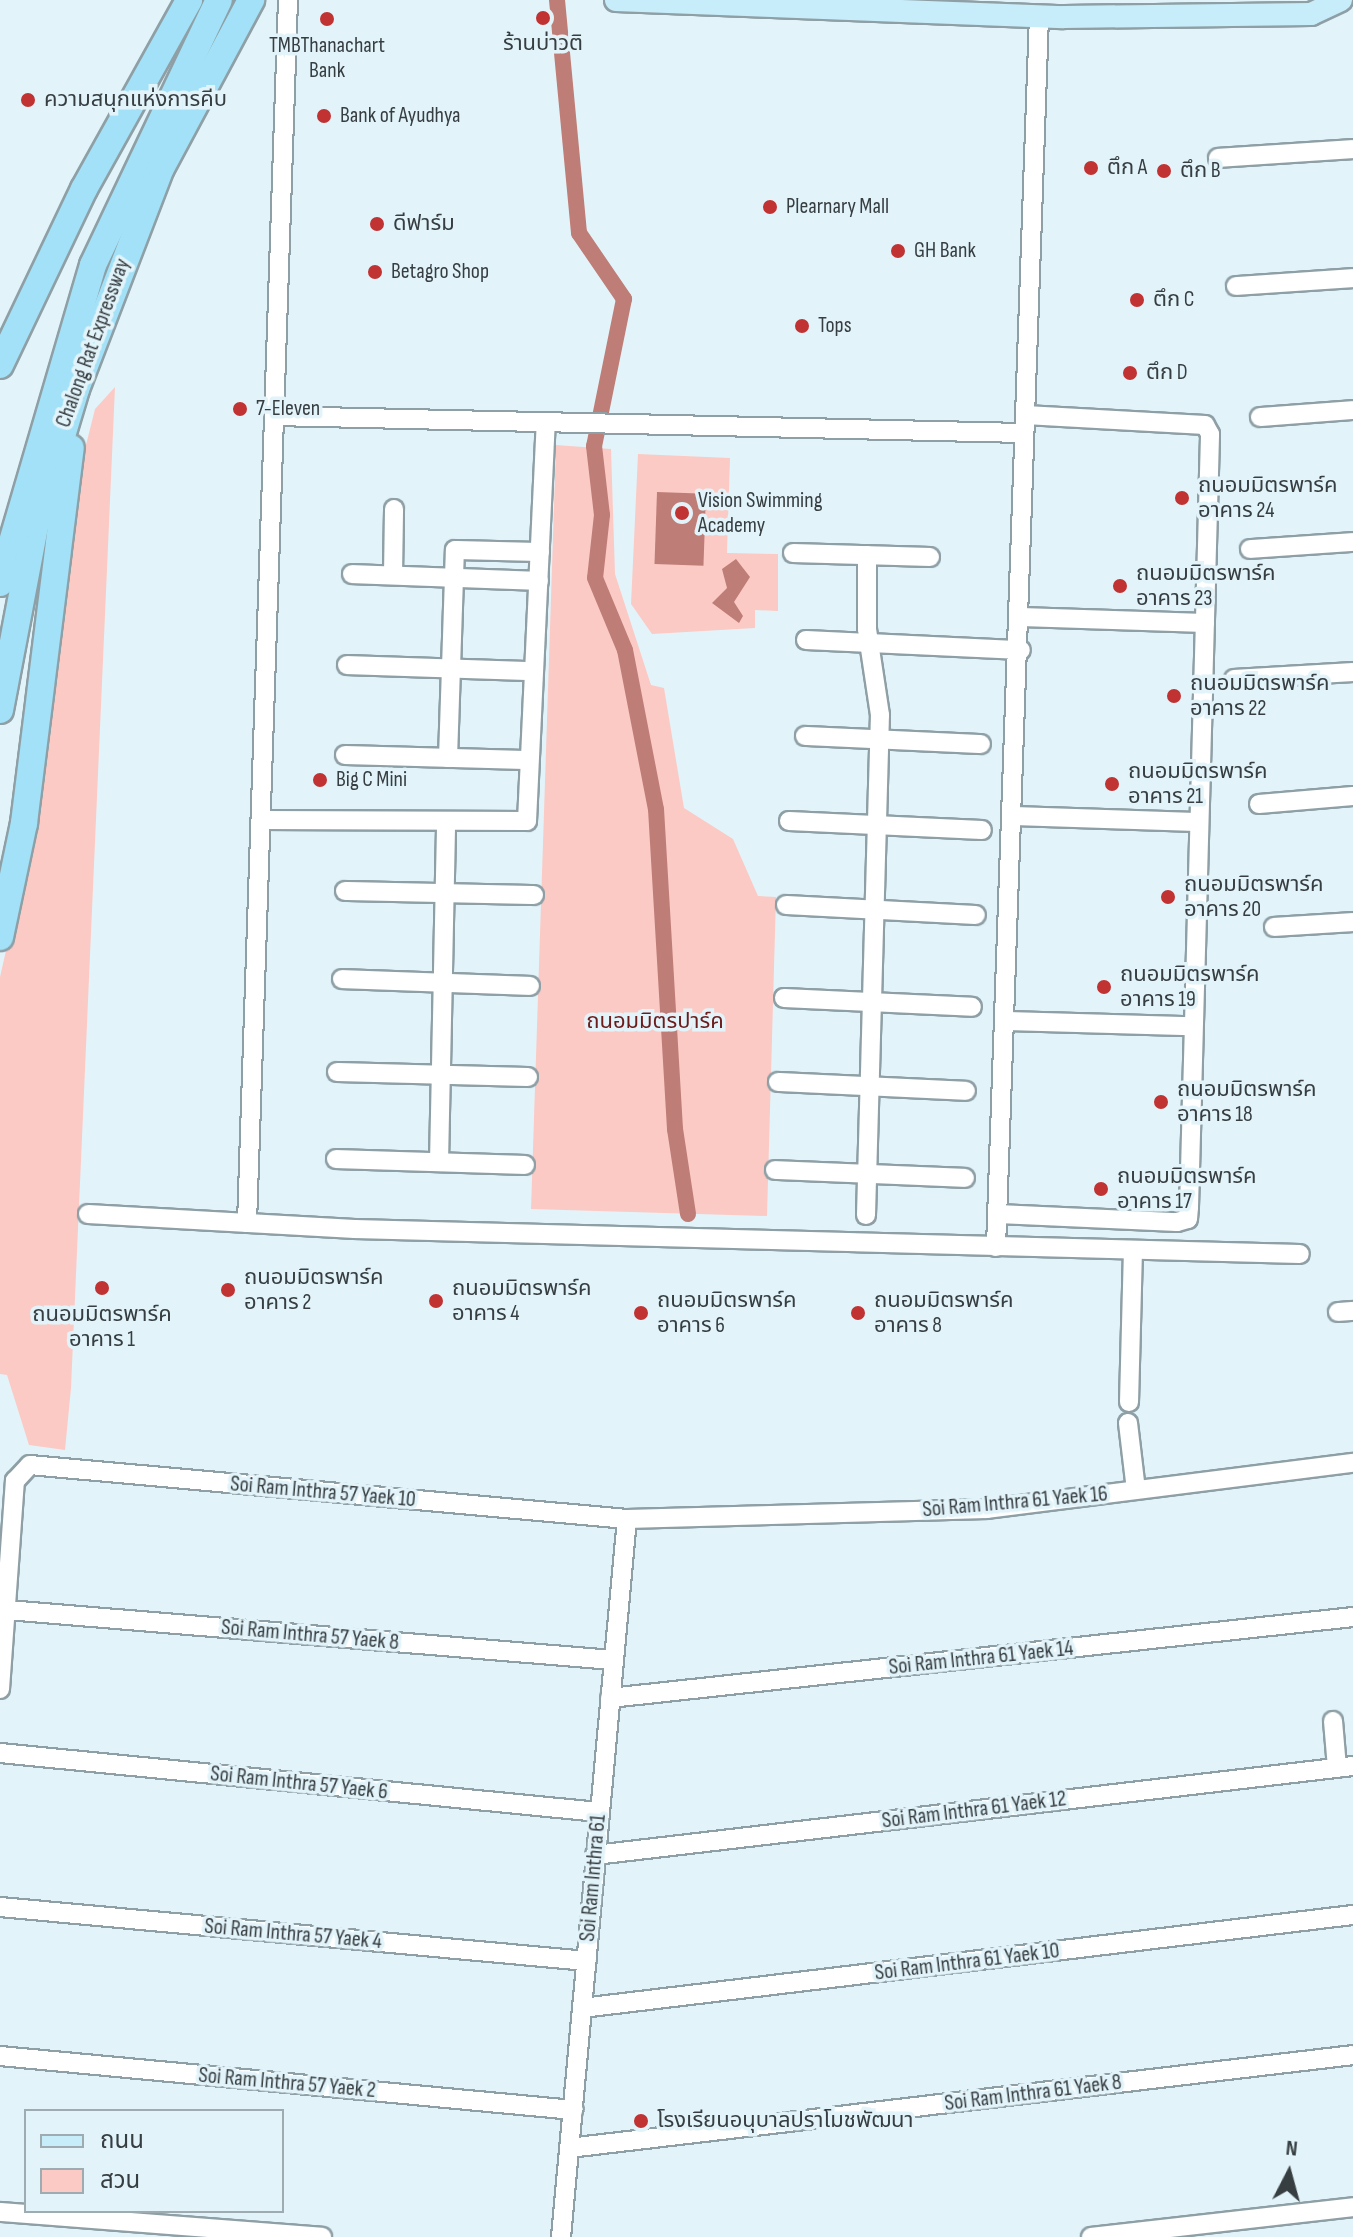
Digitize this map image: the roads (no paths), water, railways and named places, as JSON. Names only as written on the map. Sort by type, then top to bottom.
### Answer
[{"type":"highway","points":[[0,365],[84,189],[189,0]]},
{"type":"highway","name":"Chalong Rat Expressway","points":[[0,583],[93,265],[219,0]]},
{"type":"highway","name":"Chalong Rat Expressway","points":[[0,710],[35,526],[76,389],[161,168],[251,0]]},
{"type":"highway","points":[[0,937],[24,823],[76,389]]},
{"type":"main road","points":[[616,0],[1039,17],[1311,14],[1344,4]]},
{"type":"street","points":[[247,1223],[288,0]]},
{"type":"street","points":[[996,1247],[1021,650],[1025,424],[1039,17]]},
{"type":"street","points":[[1218,158],[1353,149]]},
{"type":"street","points":[[1236,286],[1353,278]]},
{"type":"street","points":[[1260,417],[1353,410]]},
{"type":"street","points":[[274,416],[606,425],[1025,424],[1208,428],[1188,1219],[998,1214]]},
{"type":"street","points":[[262,820],[446,824],[527,821],[546,423]]},
{"type":"street","points":[[393,575],[394,509]]},
{"type":"street","points":[[1250,549],[1353,542]]},
{"type":"street","points":[[448,758],[450,577],[457,548],[540,552]]},
{"type":"street","points":[[793,553],[930,557]]},
{"type":"street","points":[[866,1215],[880,740],[870,645],[867,555]]},
{"type":"street","points":[[352,574],[539,581]]},
{"type":"street","points":[[1021,617],[1205,623]]},
{"type":"street","points":[[806,640],[1021,650]]},
{"type":"street","points":[[347,665],[525,671]]},
{"type":"street","points":[[1234,679],[1353,672]]},
{"type":"street","points":[[805,736],[981,744]]},
{"type":"street","points":[[345,755],[525,760]]},
{"type":"street","points":[[1259,804],[1353,796]]},
{"type":"street","points":[[1014,816],[1196,822]]},
{"type":"street","points":[[789,821],[982,830]]},
{"type":"street","points":[[439,1162],[446,824]]},
{"type":"street","points":[[345,891],[534,895]]},
{"type":"street","points":[[786,905],[976,915]]},
{"type":"street","points":[[1274,927],[1353,922]]},
{"type":"street","points":[[342,979],[530,986]]},
{"type":"street","points":[[784,998],[972,1007]]},
{"type":"street","points":[[1007,1021],[1191,1026]]},
{"type":"street","points":[[337,1072],[528,1077]]},
{"type":"street","points":[[778,1082],[966,1091]]},
{"type":"street","points":[[336,1159],[525,1165]]},
{"type":"street","points":[[775,1170],[965,1178]]},
{"type":"street","points":[[88,1214],[247,1223],[1300,1254]]},
{"type":"street","points":[[1129,1402],[1133,1251]]},
{"type":"street","points":[[1128,1423],[1136,1490]]},
{"type":"street","name":"Soi Ram Inthra 61 Yaek 16","points":[[627,1519],[987,1509],[1353,1463]]},
{"type":"street","name":"Soi Ram Inthra 57 Yaek 10","points":[[7,1610],[19,1469],[627,1519]]},
{"type":"street","name":"Soi Ram Inthra 61","points":[[561,2237],[627,1519]]},
{"type":"street","points":[[0,1689],[7,1610]]},
{"type":"street","name":"Soi Ram Inthra 57 Yaek 8","points":[[7,1610],[613,1660]]},
{"type":"street","name":"Soi Ram Inthra 61 Yaek 14","points":[[610,1698],[1353,1617]]},
{"type":"street","points":[[1333,1721],[1345,1767]]},
{"type":"street","name":"Soi Ram Inthra 57 Yaek 6","points":[[0,1753],[598,1812]]},
{"type":"street","name":"Soi Ram Inthra 61 Yaek 12","points":[[595,1855],[1345,1767]]},
{"type":"street","name":"Soi Ram Inthra 57 Yaek 4","points":[[0,1907],[587,1961]]},
{"type":"street","name":"Soi Ram Inthra 61 Yaek 10","points":[[582,2008],[1353,1915]]},
{"type":"street","name":"Soi Ram Inthra 61 Yaek 8","points":[[569,2148],[1353,2055]]},
{"type":"street","name":"Soi Ram Inthra 57 Yaek 2","points":[[0,2056],[573,2110]]},
{"type":"street","points":[[1091,2237],[1353,2207]]},
{"type":"street","points":[[0,2212],[319,2237]]},
{"type":"waterway","points":[[557,0],[579,233],[624,299],[594,446],[602,515],[595,578],[625,650],[656,809],[675,1129],[688,1214]]},
{"type":"place","name":"ร้านบ่าวติ","points":[[543,18]]},
{"type":"place","name":"TMBThanachart Bank","points":[[327,19]]},
{"type":"place","name":"ความสนุกแห่งการคีบ","points":[[28,100]]},
{"type":"place","name":"Bank of Ayudhya","points":[[324,116]]},
{"type":"place","name":"ตึก A","points":[[1091,168]]},
{"type":"place","name":"ตึก B","points":[[1164,171]]},
{"type":"place","name":"Plearnary Mall","points":[[770,207]]},
{"type":"place","name":"ดีฟาร์ม","points":[[377,224]]},
{"type":"place","name":"GH Bank","points":[[898,251]]},
{"type":"place","name":"Betagro Shop","points":[[375,272]]},
{"type":"place","name":"ตึก C","points":[[1137,300]]},
{"type":"place","name":"Tops","points":[[802,326]]},
{"type":"place","name":"ตึก D","points":[[1130,373]]},
{"type":"place","name":"7-Eleven","points":[[240,409]]},
{"type":"place","name":"ถนอมมิตรพาร์ค อาคาร 24","points":[[1182,498]]},
{"type":"place","name":"Vision Swimming Academy","points":[[682,513]]},
{"type":"place","name":"ถนอมมิตรพาร์ค อาคาร 23","points":[[1120,586]]},
{"type":"place","name":"ถนอมมิตรพาร์ค อาคาร 22","points":[[1174,696]]},
{"type":"place","name":"Big C Mini","points":[[320,780]]},
{"type":"place","name":"ถนอมมิตรพาร์ค อาคาร 21","points":[[1112,784]]},
{"type":"place","name":"ถนอมมิตรพาร์ค อาคาร 20","points":[[1168,897]]},
{"type":"place","name":"ถนอมมิตรพาร์ค อาคาร 19","points":[[1104,987]]},
{"type":"place","name":"ถนอมมิตรพาร์ค อาคาร 18","points":[[1161,1102]]},
{"type":"place","name":"ถนอมมิตรพาร์ค อาคาร 17","points":[[1101,1189]]},
{"type":"place","name":"ถนอมมิตรพาร์ค อาคาร 1","points":[[102,1288]]},
{"type":"place","name":"ถนอมมิตรพาร์ค อาคาร 2","points":[[228,1290]]},
{"type":"place","name":"ถนอมมิตรพาร์ค อาคาร 4","points":[[436,1301]]},
{"type":"place","name":"ถนอมมิตรพาร์ค อาคาร 6","points":[[641,1313]]},
{"type":"place","name":"ถนอมมิตรพาร์ค อาคาร 8","points":[[858,1313]]},
{"type":"place","name":"โรงเรียนอนุบาลปราโมชพัฒนา","points":[[641,2121]]},
{"type":"park label","name":"ถนอมมิตรปาร์ค","points":[[655,1022]]}]
